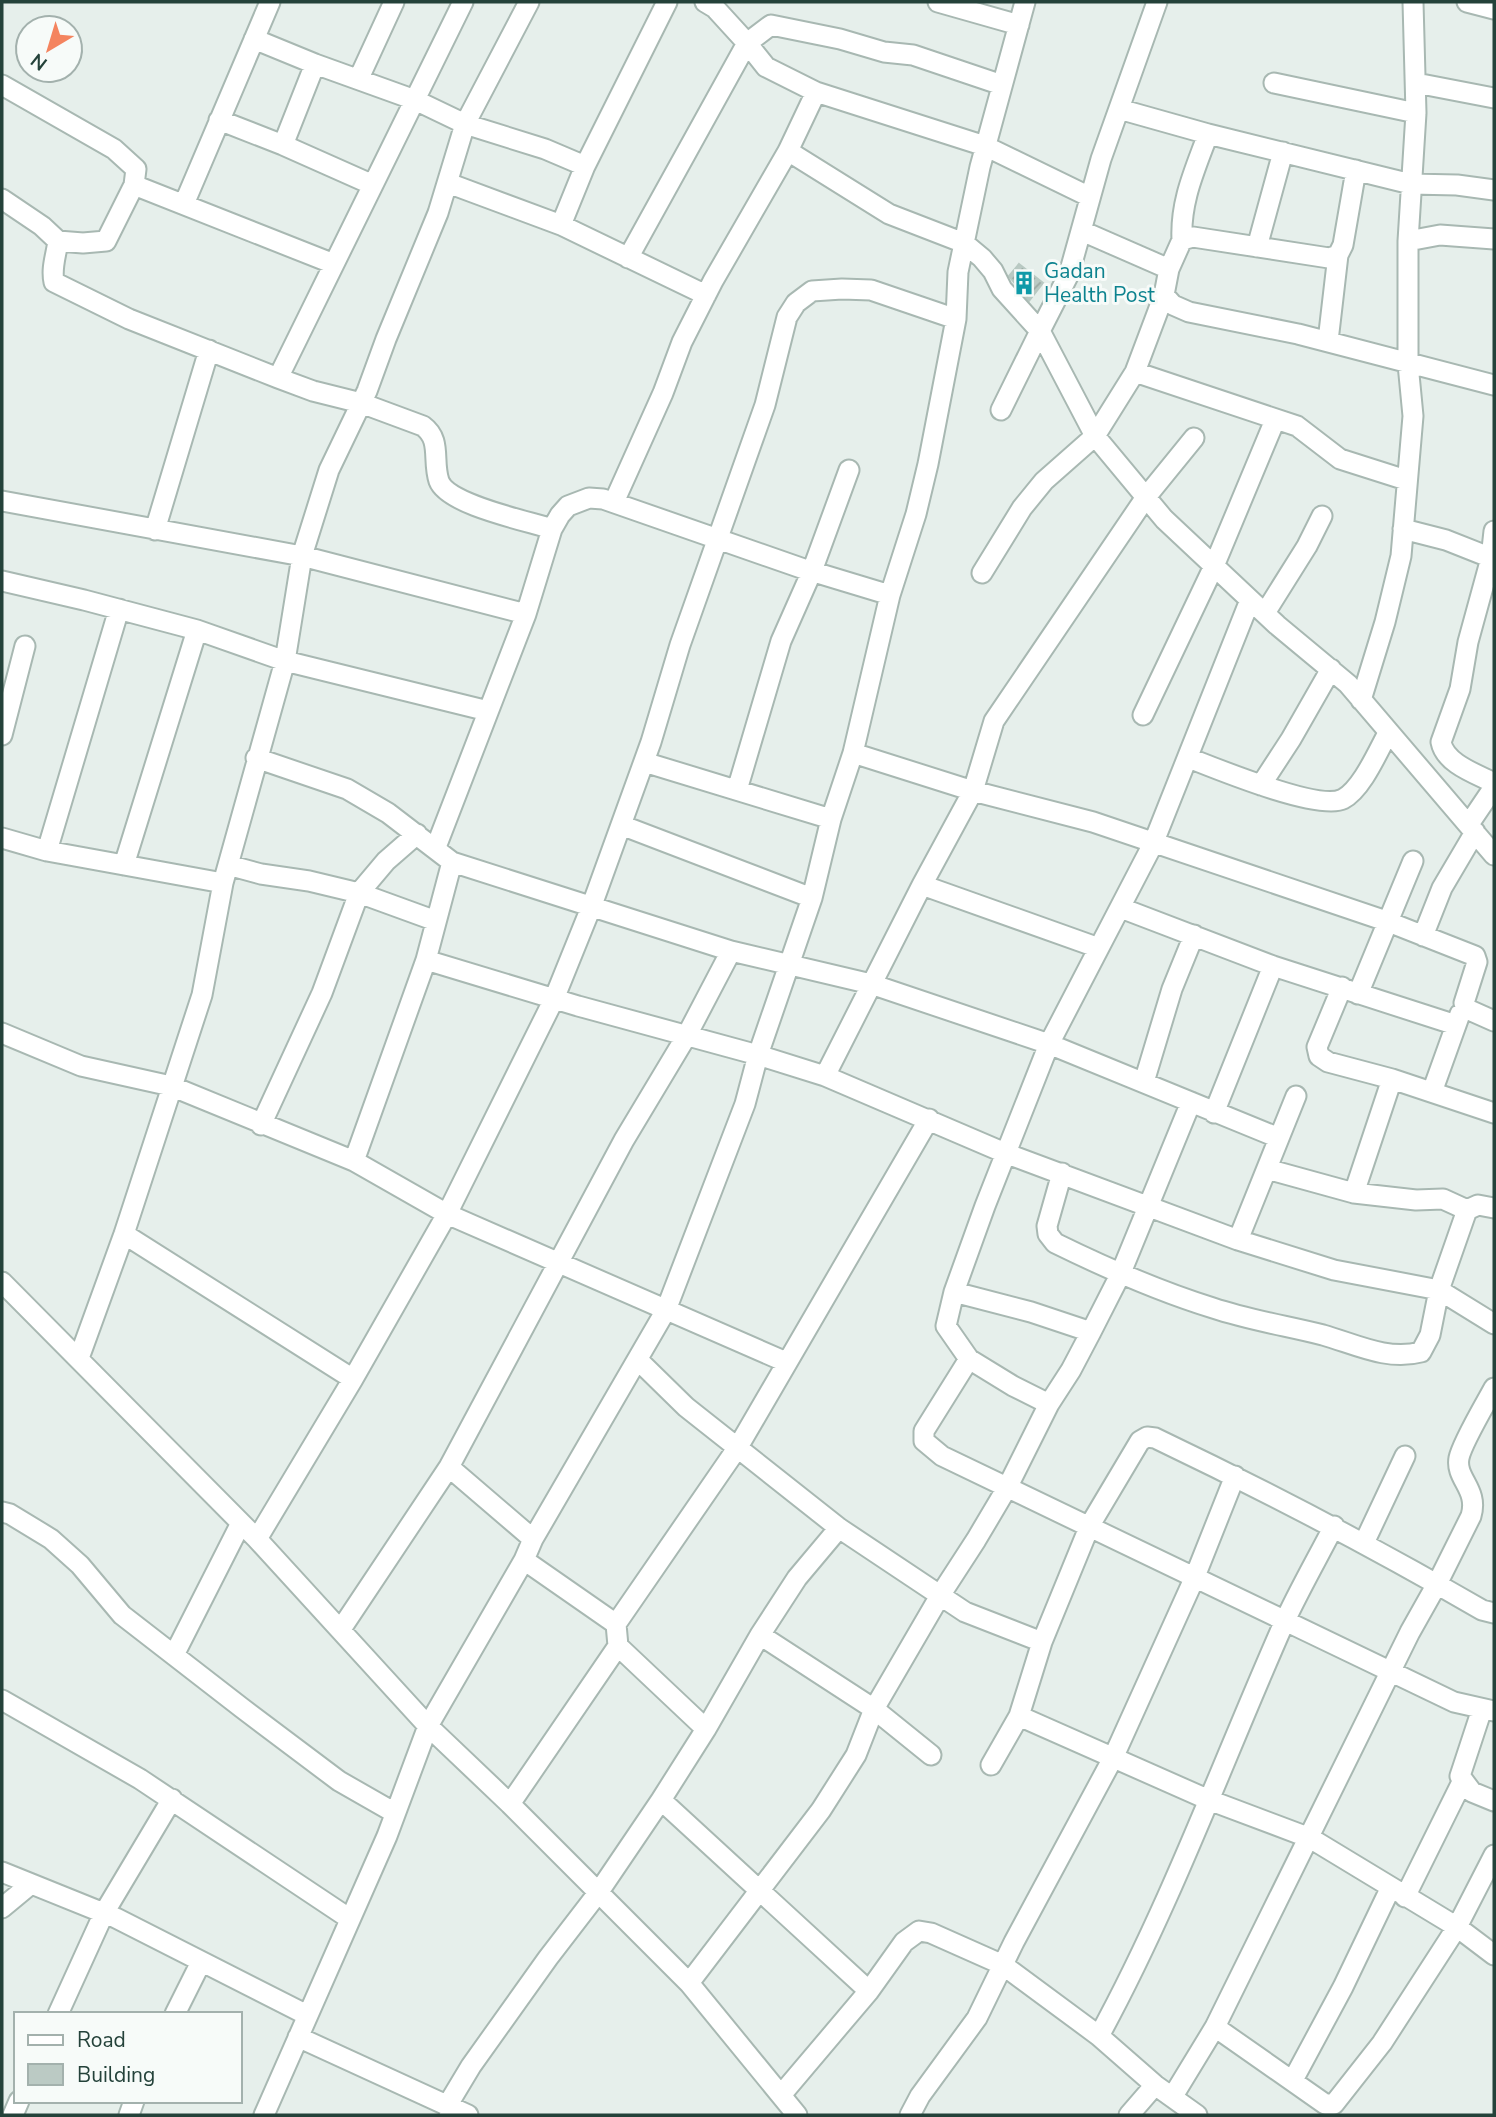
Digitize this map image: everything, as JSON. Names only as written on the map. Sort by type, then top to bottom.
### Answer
[{"type":"street","points":[[184,204],[270,2]]},
{"type":"street","points":[[359,78],[394,2]]},
{"type":"street","points":[[278,378],[463,2]]},
{"type":"street","points":[[79,1358],[124,1234],[202,995],[225,874],[285,661],[302,556],[328,470],[361,403],[448,183],[465,124],[529,2]]},
{"type":"street","points":[[561,225],[585,166],[667,2]]},
{"type":"street","points":[[705,2],[715,8],[766,67],[817,92],[985,146],[1090,197]]},
{"type":"street","points":[[938,2],[1019,25]]},
{"type":"street","points":[[264,2115],[396,1813],[428,1726],[666,1310],[745,1104],[758,1055],[812,898],[831,819],[853,753],[890,594],[920,500],[956,319],[958,272],[964,243],[985,146],[1025,2]]},
{"type":"street","points":[[1001,410],[1069,274],[1090,197],[1157,2]]},
{"type":"street","points":[[1361,700],[1385,622],[1401,556],[1413,415],[1408,364],[1408,242],[1416,113],[1413,2]]},
{"type":"street","points":[[1467,2],[1494,9]]},
{"type":"street","points":[[628,258],[747,43],[771,25],[884,51],[914,55],[1002,85]]},
{"type":"street","points":[[254,38],[315,64],[415,100],[465,124],[545,149],[585,166]]},
{"type":"street","points":[[283,145],[315,64]]},
{"type":"street","points":[[1274,83],[1416,113]]},
{"type":"street","points":[[1416,83],[1494,98]]},
{"type":"street","points":[[2,85],[114,149],[136,169],[134,185],[106,242],[58,241],[42,226],[2,199]]},
{"type":"street","points":[[614,502],[663,393],[682,342],[735,240],[788,151],[817,92]]},
{"type":"street","points":[[1119,109],[1411,184],[1457,185],[1494,190]]},
{"type":"street","points":[[219,120],[373,185]]},
{"type":"street","points":[[982,573],[1022,508],[1044,481],[1095,436],[1135,372],[1164,295],[1169,269],[1182,240],[1181,217],[1185,196],[1208,134]]},
{"type":"street","points":[[788,151],[889,214],[964,243],[982,258],[1002,289],[1040,331],[1095,436],[1164,519],[1258,607],[1348,684],[1494,855]]},
{"type":"street","points":[[1257,247],[1283,152]]},
{"type":"street","points":[[1328,341],[1338,255],[1343,245],[1356,170]]},
{"type":"street","points":[[448,183],[561,225],[706,295]]},
{"type":"street","points":[[134,185],[334,264]]},
{"type":"street","points":[[1082,231],[1169,269]]},
{"type":"street","points":[[1408,242],[1440,235],[1494,239]]},
{"type":"street","points":[[1182,240],[1193,237],[1329,258],[1338,255]]},
{"type":"street","points":[[58,241],[56,258],[51,269],[54,282],[130,319],[278,378],[313,391],[361,403],[423,426],[432,432],[439,480],[450,494],[489,510],[552,529]]},
{"type":"street","points":[[257,1539],[353,1379],[447,1213],[554,999],[592,905],[644,762],[680,645],[765,405],[787,317],[796,303],[812,291],[842,289],[870,290],[956,319]]},
{"type":"street","points":[[1164,295],[1173,305],[1189,312],[1328,341],[1494,385]]},
{"type":"street","points":[[155,530],[209,350]]},
{"type":"street","points":[[1135,372],[1297,426],[1340,459],[1406,480]]},
{"type":"street","points":[[1143,715],[1214,566],[1275,420]]},
{"type":"street","points":[[825,1076],[973,791],[994,721],[1146,497],[1194,438]]},
{"type":"street","points":[[737,790],[770,674],[849,470]]},
{"type":"street","points":[[436,847],[526,614],[552,529],[568,506],[578,501],[603,499],[614,502],[812,571],[890,594]]},
{"type":"street","points":[[2,501],[302,556],[526,614]]},
{"type":"street","points":[[1049,1404],[969,1359],[946,1326],[954,1292],[1049,1044],[1153,844],[1258,607],[1307,546],[1322,516]]},
{"type":"street","points":[[1403,529],[1446,540],[1493,558]]},
{"type":"street","points":[[1423,936],[1442,888],[1494,785],[1454,762],[1442,749],[1441,743],[1460,689],[1468,642],[1493,558],[1494,531]]},
{"type":"street","points":[[2,581],[197,630],[285,661],[488,711]]},
{"type":"street","points":[[47,852],[119,609]]},
{"type":"street","points":[[124,865],[197,630]]},
{"type":"street","points":[[2,735],[25,646]]},
{"type":"street","points":[[1261,785],[1331,669]]},
{"type":"street","points":[[1189,758],[1261,785],[1326,802],[1344,799],[1363,779],[1388,733]]},
{"type":"street","points":[[853,753],[973,791],[1093,822],[1386,921],[1475,956],[1477,962],[1432,1092]]},
{"type":"street","points":[[256,758],[347,789],[388,813],[436,847],[452,862],[731,951],[871,984],[1049,1044],[1279,1138]]},
{"type":"street","points":[[644,762],[831,819]]},
{"type":"street","points":[[621,825],[812,898]]},
{"type":"street","points":[[261,1125],[322,993],[359,893],[386,861],[417,834]]},
{"type":"street","points":[[2,838],[47,852],[124,865],[225,874],[261,874],[309,881],[359,893],[436,920]]},
{"type":"street","points":[[1413,861],[1386,921],[1317,1047],[1319,1056],[1328,1062],[1392,1079],[1494,1113]]},
{"type":"street","points":[[354,1161],[425,960],[452,862]]},
{"type":"street","points":[[922,885],[1099,948]]},
{"type":"street","points":[[1121,908],[1273,965],[1456,1025]]},
{"type":"street","points":[[1144,1082],[1172,989],[1194,936]]},
{"type":"street","points":[[341,1629],[449,1467],[624,1140],[687,1035],[731,951]]},
{"type":"street","points":[[425,960],[825,1076],[1005,1153],[1238,1240],[1334,1270],[1439,1290],[1494,1324]]},
{"type":"street","points":[[1214,1113],[1273,965]]},
{"type":"street","points":[[1464,1003],[1467,1009],[1494,1021]]},
{"type":"street","points":[[2,1034],[81,1066],[171,1086],[354,1161],[447,1213],[786,1362]]},
{"type":"street","points":[[1354,1193],[1392,1079]]},
{"type":"street","points":[[1238,1240],[1296,1096]]},
{"type":"street","points":[[689,1983],[761,1892],[821,1810],[856,1755],[874,1709],[1008,1486],[1049,1404],[1091,1332],[1120,1275],[1191,1102]]},
{"type":"street","points":[[510,1804],[618,1647],[616,1624],[737,1447],[929,1119]]},
{"type":"street","points":[[1267,1169],[1354,1193],[1416,1200],[1443,1199],[1468,1210]]},
{"type":"street","points":[[1062,1174],[1047,1226],[1048,1234],[1055,1243],[1120,1275],[1214,1309],[1382,1353],[1406,1356],[1421,1352],[1430,1335],[1439,1290],[1468,1210],[1478,1205],[1494,1208]]},
{"type":"street","points":[[124,1234],[353,1379]]},
{"type":"street","points":[[2,1282],[257,1539],[428,1726],[689,1983],[797,2115]]},
{"type":"street","points":[[954,1292],[1031,1312],[1091,1332]]},
{"type":"street","points":[[969,1359],[928,1423],[924,1431],[924,1441],[942,1456],[1090,1525],[1284,1622],[1454,1702],[1488,1710],[1464,1757],[1460,1776],[1472,1792],[1494,1801]]},
{"type":"street","points":[[639,1361],[685,1407],[839,1528],[965,1612],[1042,1642]]},
{"type":"street","points":[[1173,2096],[1215,2028],[1474,1507],[1471,1491],[1460,1472],[1459,1458],[1494,1388]]},
{"type":"street","points":[[991,1765],[1019,1716],[1042,1642],[1090,1525],[1140,1441],[1147,1437],[1155,1438],[1236,1475],[1334,1526],[1482,1610],[1494,1613]]},
{"type":"street","points":[[1364,1544],[1405,1456]]},
{"type":"street","points":[[449,1467],[533,1539]]},
{"type":"street","points":[[911,2115],[920,2096],[976,2018],[1112,1758],[1194,1579],[1236,1475]]},
{"type":"street","points":[[2,1512],[10,1514],[51,1539],[80,1565],[122,1615],[174,1655],[339,1781],[396,1813]]},
{"type":"street","points":[[174,1655],[241,1523]]},
{"type":"street","points":[[1098,2036],[1123,1991],[1173,1886],[1284,1622],[1334,1526]]},
{"type":"street","points":[[449,2110],[486,2044],[598,1893],[661,1800],[797,1578],[839,1528]]},
{"type":"street","points":[[524,1560],[616,1624]]},
{"type":"street","points":[[760,1635],[874,1709],[931,1755]]},
{"type":"street","points":[[618,1647],[706,1729]]},
{"type":"street","points":[[2,1700],[141,1779],[351,1919]]},
{"type":"street","points":[[1019,1716],[1209,1800],[1310,1838],[1457,1927],[1494,1955]]},
{"type":"street","points":[[1293,2080],[1343,1987],[1462,1782]]},
{"type":"street","points":[[59,2012],[104,1913],[172,1799]]},
{"type":"street","points":[[661,1800],[869,1990]]},
{"type":"street","points":[[1215,2028],[1325,2104],[1334,2104],[1382,2043],[1457,1927],[1494,1855]]},
{"type":"street","points":[[2,1872],[104,1913],[307,2015]]},
{"type":"street","points":[[2,1908],[31,1884]]},
{"type":"street","points":[[781,2095],[869,1990],[904,1942],[919,1931],[930,1933],[1003,1965],[1098,2036],[1155,2085],[1196,2115]]},
{"type":"street","points":[[177,2012],[201,1962]]},
{"type":"street","points":[[298,2037],[449,2110],[468,2115]]},
{"type":"street","points":[[1129,2115],[1155,2085]]},
{"type":"building","name":"Gadan Health Post","points":[[1019,264],[1043,283],[1029,301],[1009,276]]},
{"type":"place","name":"Gadan Health Post","points":[[1024,283]]}]
